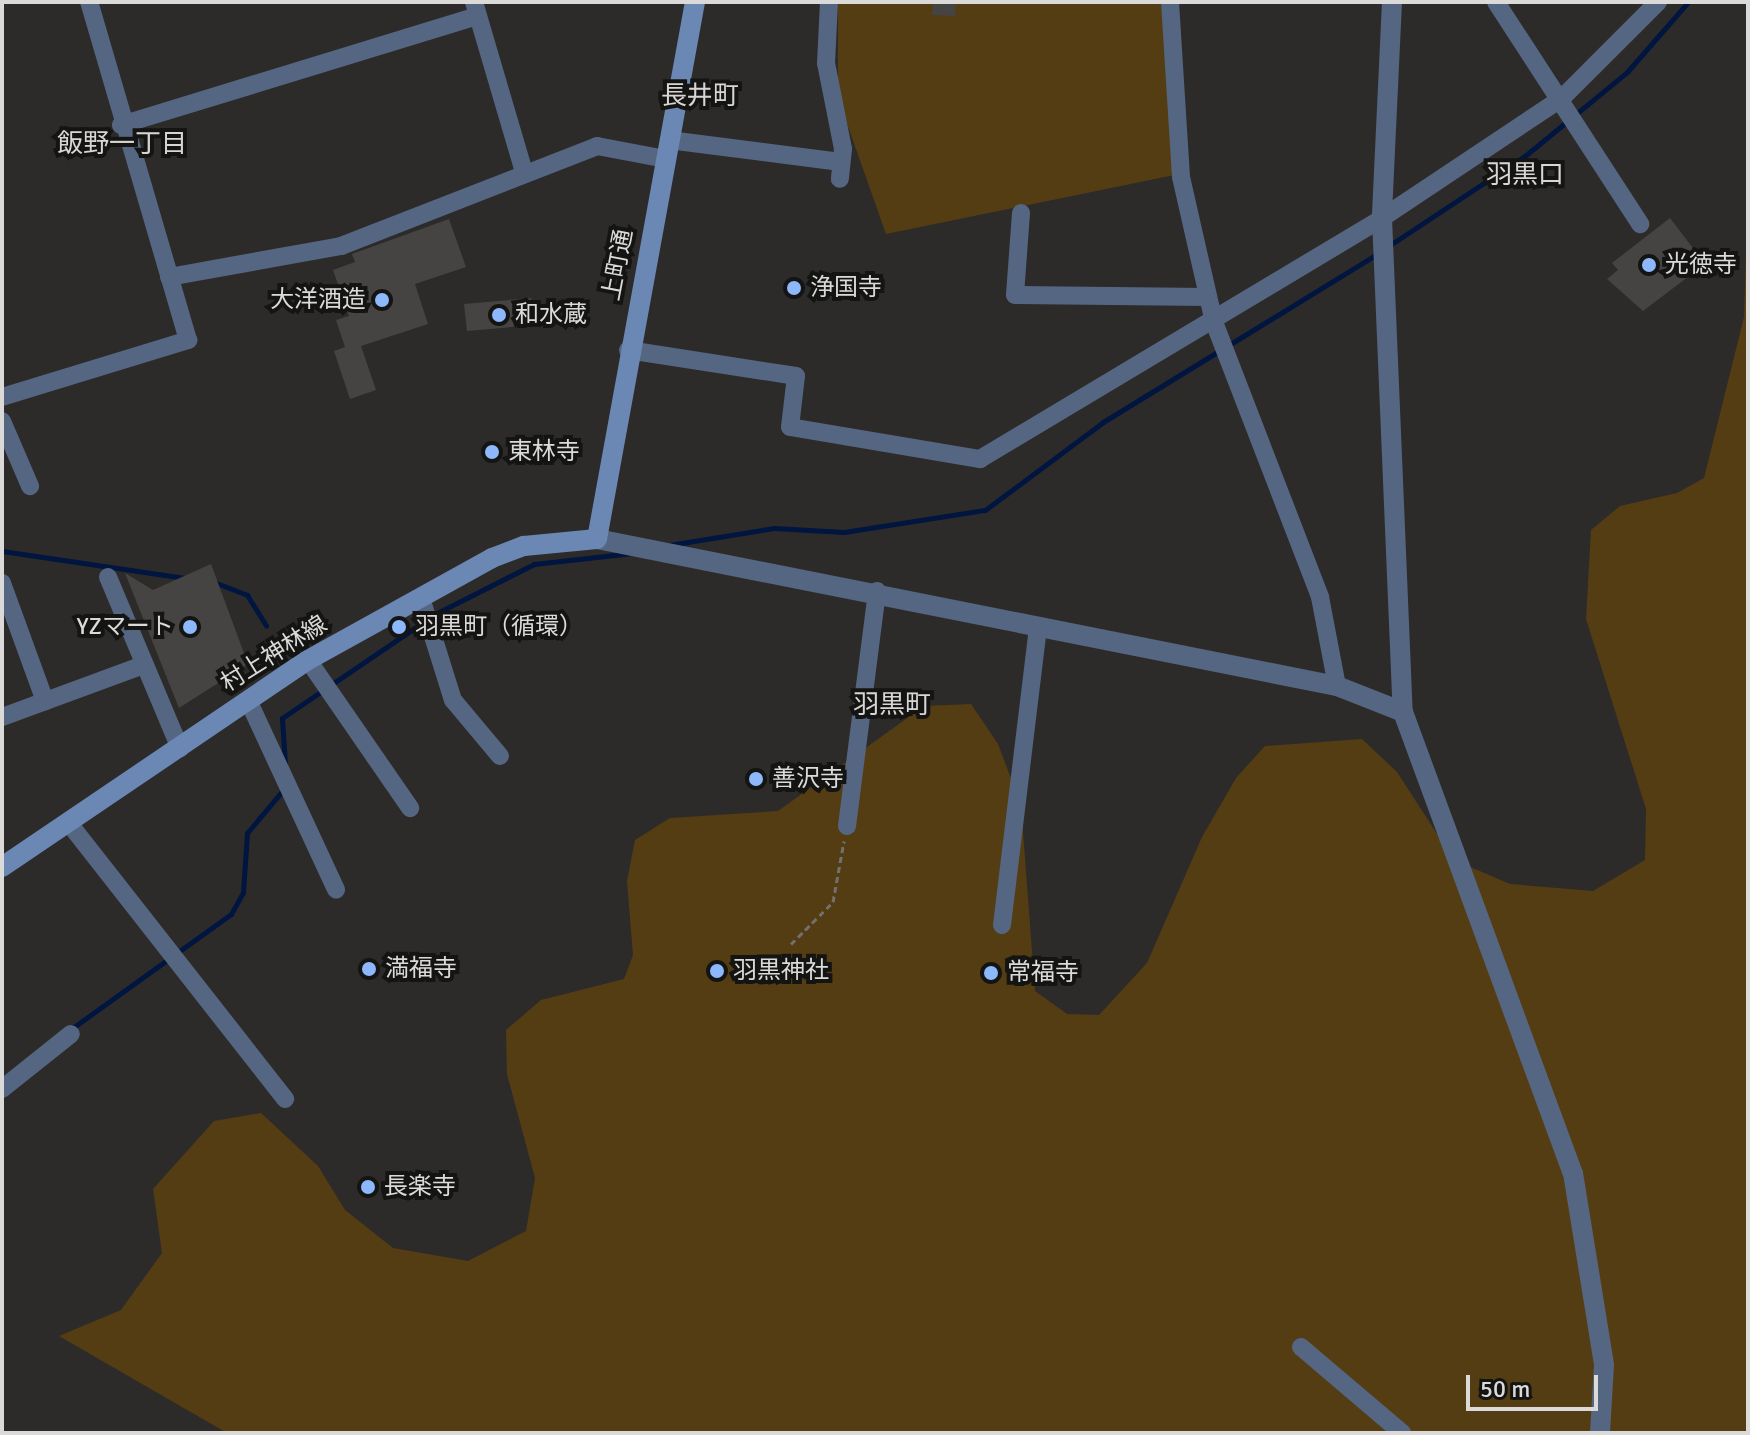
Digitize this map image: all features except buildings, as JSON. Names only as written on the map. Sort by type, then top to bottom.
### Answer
[{"type":"main road","name":"上町通","points":[[597,539],[628,350],[695,2]]},
{"type":"main road","name":"村上神林線","points":[[2,867],[308,660],[524,546],[597,539]]},
{"type":"street","points":[[2,397],[188,340],[121,125],[89,2]]},
{"type":"street","points":[[169,277],[341,246],[523,169],[597,146],[668,150],[840,170],[826,63],[829,2]]},
{"type":"street","points":[[1170,2],[1181,177],[1214,322],[1320,597],[1337,686]]},
{"type":"street","points":[[1392,2],[1382,218],[1403,712],[1573,1173],[1604,1365],[1600,1433]]},
{"type":"street","points":[[1496,2],[1562,98],[1640,224]]},
{"type":"street","points":[[628,350],[796,376],[790,427],[980,459],[1214,322],[1382,218],[1562,98],[1658,2]]},
{"type":"street","points":[[121,125],[476,9],[523,169]]},
{"type":"street","points":[[1021,213],[1015,295],[1208,297]]},
{"type":"street","points":[[2,421],[30,486]]},
{"type":"street","points":[[597,539],[877,591],[1038,627],[1337,686],[1403,712]]},
{"type":"street","points":[[108,577],[180,748]]},
{"type":"street","points":[[3,591],[45,701]]},
{"type":"street","points":[[847,826],[877,591]]},
{"type":"street","points":[[421,598],[453,700],[500,756]]},
{"type":"street","points":[[1002,925],[1038,627]]},
{"type":"street","points":[[308,660],[410,808]]},
{"type":"street","points":[[2,717],[143,665]]},
{"type":"street","points":[[248,700],[336,890]]},
{"type":"street","points":[[68,822],[285,1099]]},
{"type":"street","points":[[2,1089],[71,1034]]},
{"type":"street","points":[[1301,1347],[1402,1433]]},
{"type":"path","points":[[791,944],[833,902],[847,826]]},
{"type":"shaded area","points":[[838,2],[1164,2],[1189,172],[886,234],[838,98]]},
{"type":"shaded area","points":[[1748,195],[1748,1433],[227,1433],[59,1336],[121,1310],[162,1253],[153,1189],[214,1121],[261,1113],[318,1166],[345,1210],[393,1248],[468,1261],[526,1231],[535,1178],[507,1074],[506,1030],[541,1000],[624,979],[633,955],[627,881],[635,840],[670,818],[778,811],[924,706],[971,704],[998,744],[1021,805],[1035,991],[1067,1014],[1099,1015],[1147,963],[1202,837],[1236,778],[1265,746],[1362,739],[1397,772],[1454,860],[1510,884],[1593,891],[1645,860],[1646,809],[1586,619],[1591,530],[1620,506],[1677,493],[1704,478],[1744,317]]},
{"type":"waterway","points":[[1390,245],[1526,155],[1627,72],[1688,2]]},
{"type":"waterway","points":[[669,545],[774,528],[844,532],[985,510],[1103,422],[1379,253]]},
{"type":"waterway","points":[[2,551],[185,578]]},
{"type":"waterway","points":[[431,616],[534,564],[632,553]]},
{"type":"waterway","points":[[211,581],[247,595],[266,626]]},
{"type":"waterway","points":[[285,765],[282,718],[423,622]]},
{"type":"waterway","points":[[71,1029],[231,914],[243,892],[247,833],[283,790]]},
{"type":"place","name":"光徳寺","points":[[1649,265]]},
{"type":"place","name":"浄国寺","points":[[794,288]]},
{"type":"place","name":"大洋酒造","points":[[382,300]]},
{"type":"place","name":"和水蔵","points":[[499,315]]},
{"type":"place","name":"東林寺","points":[[492,452]]},
{"type":"place","name":"YZマート","points":[[190,627]]},
{"type":"place","name":"羽黒町（循環）","points":[[399,627]]},
{"type":"place","name":"善沢寺","points":[[756,779]]},
{"type":"place","name":"満福寺","points":[[369,969]]},
{"type":"place","name":"羽黒神社","points":[[717,971]]},
{"type":"place","name":"常福寺","points":[[991,973]]},
{"type":"place","name":"長楽寺","points":[[368,1187]]},
{"type":"district","name":"長井町","points":[[700,97]]},
{"type":"district","name":"飯野一丁目","points":[[122,145]]},
{"type":"district","name":"羽黒口","points":[[1525,176]]},
{"type":"district","name":"羽黒町","points":[[892,706]]}]
